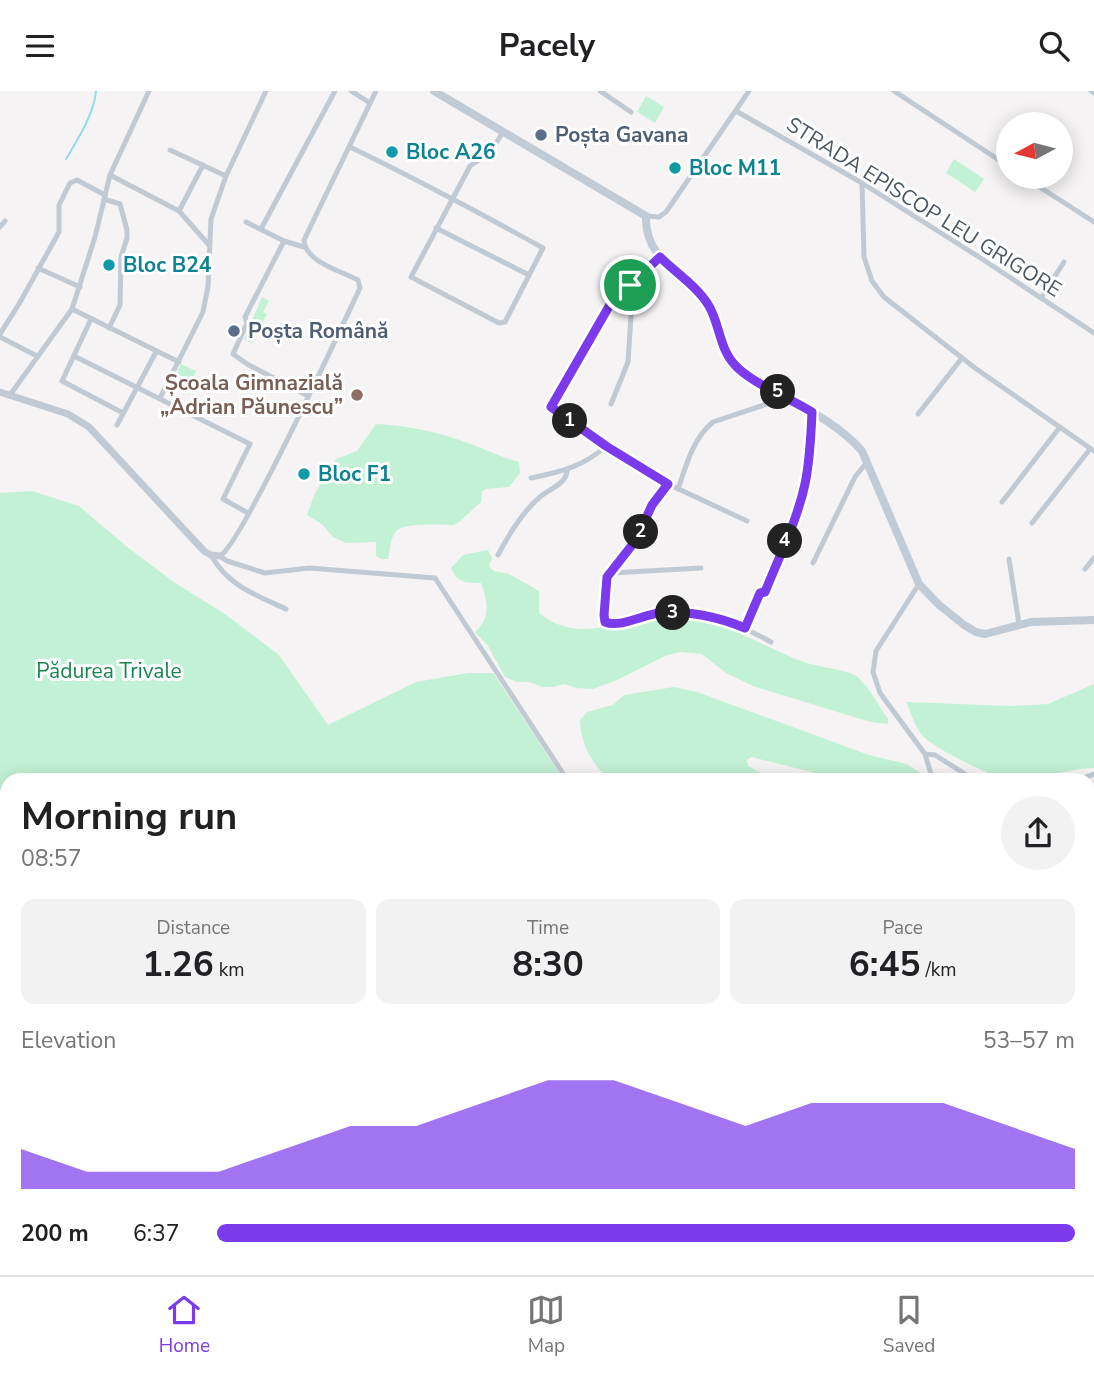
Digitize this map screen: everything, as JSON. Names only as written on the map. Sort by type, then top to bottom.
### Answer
[{"type":"main road","points":[[434,91],[646,216],[648,238],[660,257],[705,300],[727,354],[734,364],[745,374],[788,397],[853,441],[867,462],[919,585],[938,604],[976,632],[985,634],[1019,624],[1094,619]]},
{"type":"street","points":[[10,395],[72,309],[110,174],[149,91]]},
{"type":"street","points":[[160,398],[206,302],[211,219],[226,176],[266,91]]},
{"type":"street","points":[[261,229],[335,91]]},
{"type":"street","points":[[351,91],[370,103]]},
{"type":"street","points":[[304,247],[307,234],[376,91]]},
{"type":"street","points":[[449,100],[454,91]]},
{"type":"street","points":[[600,91],[631,112]]},
{"type":"street","points":[[646,216],[659,218],[666,212],[749,91]]},
{"type":"street","points":[[894,91],[996,158]]},
{"type":"street","name":"STRADA EPISCOP LEU GRIGORE","points":[[736,111],[862,183],[1094,333]]},
{"type":"street","points":[[350,147],[451,198],[543,248],[505,323],[499,323],[413,280],[412,274],[451,198],[470,166],[489,154],[503,132]]},
{"type":"street","points":[[170,151],[226,176]]},
{"type":"street","points":[[179,211],[203,166]]},
{"type":"street","points":[[110,174],[179,211],[209,245]]},
{"type":"street","points":[[37,356],[0,335],[59,232],[59,205],[70,183],[76,180],[120,204],[127,230],[121,257],[120,305],[109,328]]},
{"type":"street","points":[[862,183],[864,257],[872,281],[884,297],[962,358],[1092,450],[1032,523]]},
{"type":"street","points":[[1043,189],[1094,222]]},
{"type":"street","points":[[0,227],[5,221]]},
{"type":"street","points":[[220,556],[227,551],[248,513],[361,284],[310,255],[304,247],[284,241],[246,222]]},
{"type":"street","points":[[436,228],[529,275]]},
{"type":"street","points":[[284,241],[245,317],[247,323],[233,354],[308,396]]},
{"type":"street","points":[[660,257],[630,285],[619,289],[610,301],[551,407],[606,446],[668,484],[747,521]]},
{"type":"street","points":[[1041,298],[1064,262]]},
{"type":"street","points":[[38,268],[80,287]]},
{"type":"street","points":[[611,404],[628,362],[632,300],[630,285]]},
{"type":"street","points":[[72,309],[178,362]]},
{"type":"street","points":[[91,319],[62,381],[123,414]]},
{"type":"street","points":[[117,425],[156,352]]},
{"type":"street","points":[[74,356],[250,444],[223,499],[248,513]]},
{"type":"street","points":[[918,414],[962,358]]},
{"type":"street","points":[[0,392],[68,414],[89,426],[204,551],[211,555],[265,573],[309,568],[435,578],[563,773]]},
{"type":"street","points":[[678,489],[691,453],[705,428],[713,422],[788,397]]},
{"type":"street","points":[[745,628],[760,593],[765,592],[799,505],[811,446],[812,412]]},
{"type":"street","points":[[1002,502],[1060,427]]},
{"type":"street","points":[[531,478],[567,471],[592,459],[606,446]]},
{"type":"street","points":[[813,563],[855,477],[867,462]]},
{"type":"street","points":[[498,555],[509,534],[533,503],[563,481],[567,471]]},
{"type":"street","points":[[668,484],[652,505],[636,540],[605,584],[605,622],[614,624],[643,616],[673,613],[714,618],[745,628],[771,642]]},
{"type":"street","points":[[211,555],[219,569],[234,583],[286,609]]},
{"type":"street","points":[[1085,569],[1094,558]]},
{"type":"street","points":[[1009,559],[1019,624]]},
{"type":"street","points":[[611,573],[701,568]]},
{"type":"street","points":[[919,585],[876,651],[873,672],[880,693],[925,754],[931,773]]},
{"type":"street","points":[[925,754],[935,755],[963,773]]},
{"type":"green space","points":[[646,96],[664,107],[655,123],[637,112]]},
{"type":"green space","points":[[954,159],[984,179],[975,192],[946,173]]},
{"type":"green space","points":[[262,297],[269,301],[263,312],[267,314],[252,343],[244,339]]},
{"type":"green space","points":[[181,364],[196,371],[190,384],[175,377]]},
{"type":"green space","points":[[376,424],[413,428],[461,441],[519,462],[520,473],[509,487],[485,489],[481,502],[453,525],[407,526],[396,531],[392,537],[388,559],[381,559],[376,556],[376,542],[346,543],[333,537],[322,524],[307,515],[315,493],[336,459],[357,451]]},
{"type":"green space","name":"Pădurea Trivale","points":[[32,491],[79,506],[175,583],[225,614],[279,655],[328,725],[416,682],[468,673],[493,673],[559,773],[0,773],[0,493]]},
{"type":"green space","points":[[488,550],[492,558],[489,566],[494,571],[509,574],[539,591],[539,613],[556,623],[589,629],[655,616],[708,622],[804,662],[856,676],[873,696],[888,719],[888,724],[870,722],[753,686],[726,673],[702,654],[680,652],[665,656],[593,689],[564,684],[543,687],[529,682],[516,682],[505,677],[488,646],[475,632],[484,621],[487,609],[481,583],[463,581],[456,577],[451,568],[463,555]]},
{"type":"green space","points":[[1094,684],[1094,768],[1059,773],[989,773],[952,756],[923,736],[906,702],[1011,706],[1048,704]]},
{"type":"green space","points":[[674,687],[697,692],[869,755],[907,764],[920,773],[815,773],[751,757],[747,760],[748,766],[761,773],[603,773],[589,753],[580,720],[587,712],[613,705],[624,695]]},
{"type":"waterway","points":[[66,159],[89,117],[96,91]]},
{"type":"place","name":"Poșta Gavana","points":[[541,135]]},
{"type":"place","name":"Bloc A26","points":[[392,152]]},
{"type":"place","name":"Bloc M11","points":[[675,168]]},
{"type":"place","name":"Bloc B24","points":[[109,265]]},
{"type":"place","name":"Poșta Română","points":[[234,331]]},
{"type":"place","name":"Școala Gimnazială „Adrian Păunescu”","points":[[357,395]]},
{"type":"place","name":"Bloc F1","points":[[304,474]]},
{"type":"route","points":[[660,257],[705,300],[715,319],[720,340],[734,364],[745,374],[812,412],[811,446],[805,485],[796,515],[765,592],[760,593],[745,628],[714,618],[673,613],[643,616],[614,624],[605,622],[607,577],[625,557],[652,505],[668,484],[606,446],[551,407],[610,301],[619,289],[630,285],[660,257]]}]
